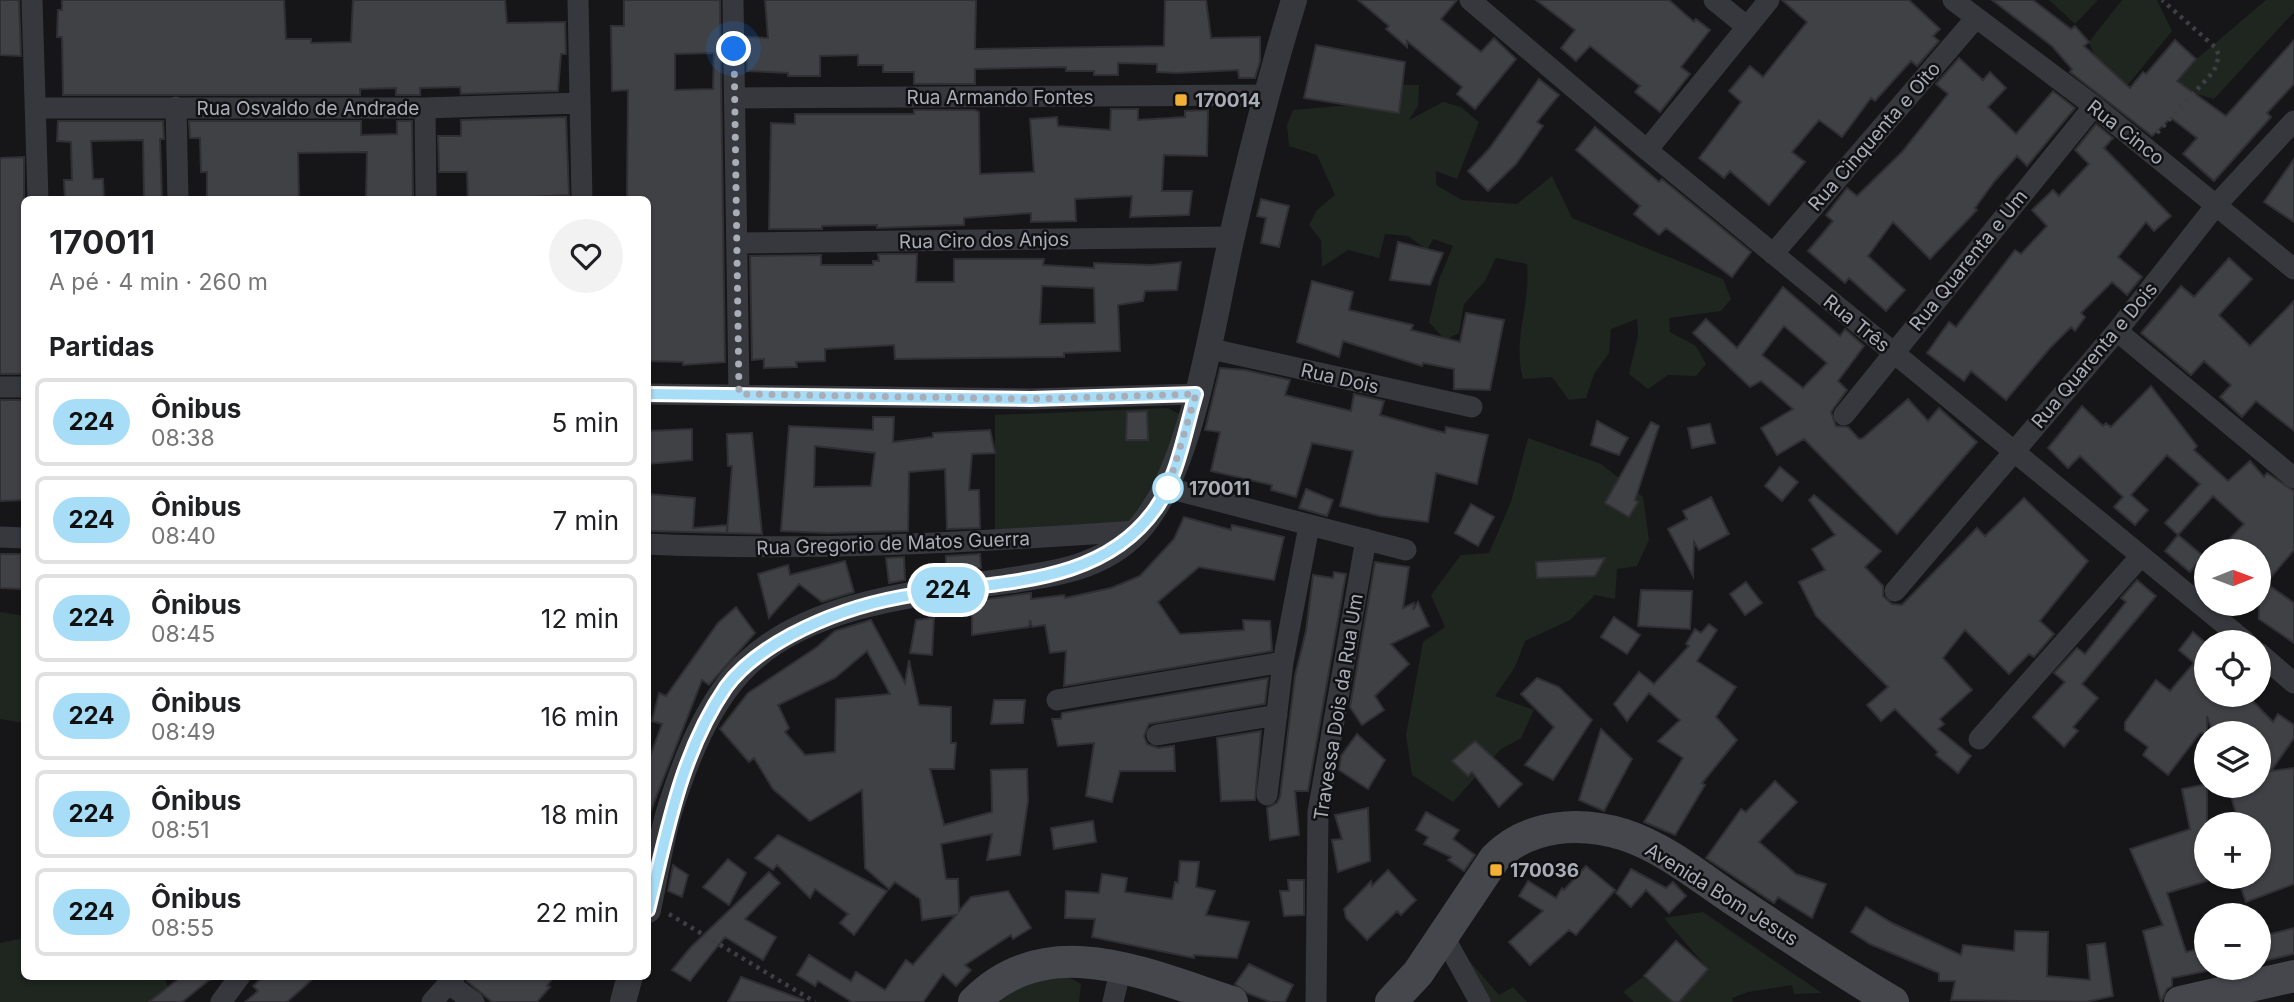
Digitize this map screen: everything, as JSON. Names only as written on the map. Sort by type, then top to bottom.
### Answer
[{"type":"main road","name":"Avenida Bom Jesus","points":[[1391,1002],[1418,973],[1495,858],[1510,843],[1546,830],[1589,829],[1625,835],[1666,854],[1878,998]]},
{"type":"main road","points":[[974,1002],[1006,975],[1028,966],[1070,961],[1121,967],[1232,1002]]},
{"type":"main road","points":[[2180,1002],[2294,976]]},
{"type":"street","points":[[32,0],[38,196]]},
{"type":"street","points":[[578,0],[582,196]]},
{"type":"street","points":[[733,0],[739,394]]},
{"type":"street","points":[[651,893],[669,813],[690,755],[727,686],[759,654],[806,628],[859,607],[899,597],[1057,574],[1088,565],[1117,550],[1138,531],[1168,488],[1196,394],[1265,95],[1294,0]]},
{"type":"street","name":"Rua Três","points":[[1470,0],[1647,150],[2231,630]]},
{"type":"street","points":[[1714,0],[1746,26]]},
{"type":"street","points":[[1647,150],[1769,0]]},
{"type":"street","name":"Rua Cinco","points":[[1952,0],[2094,106],[2294,269]]},
{"type":"street","name":"Rua Cinquenta e Oito","points":[[1773,254],[1975,19]]},
{"type":"street","name":"Rua Armando Fontes","points":[[735,98],[1265,95]]},
{"type":"street","name":"Rua Osvaldo de Andrade","points":[[35,108],[425,108],[580,103]]},
{"type":"street","name":"Rua Quarenta e Um","points":[[1844,415],[1892,352],[2094,106]]},
{"type":"street","points":[[176,107],[178,196]]},
{"type":"street","points":[[425,108],[426,196]]},
{"type":"street","name":"Rua Quarenta e Dois","points":[[1895,591],[2117,331],[2217,204],[2294,121]]},
{"type":"street","name":"Rua Ciro dos Anjos","points":[[737,243],[1231,237]]},
{"type":"street","points":[[2117,331],[2294,478]]},
{"type":"street","name":"Rua Dois","points":[[1208,348],[1472,407]]},
{"type":"street","points":[[0,387],[21,387]]},
{"type":"street","points":[[651,394],[1031,399],[1196,394]]},
{"type":"street","points":[[1168,488],[1406,550]]},
{"type":"street","points":[[1267,795],[1283,662],[1309,526]]},
{"type":"street","name":"Rua Gregorio de Matos Guerra","points":[[651,544],[734,548],[966,543],[1138,531]]},
{"type":"street","points":[[0,537],[21,538]]},
{"type":"street","name":"Travessa Dois da Rua Um","points":[[1316,1002],[1318,812],[1366,539]]},
{"type":"street","points":[[1979,739],[2140,557]]},
{"type":"street","points":[[1057,700],[1283,662]]},
{"type":"street","points":[[2271,663],[2294,683]]},
{"type":"street","points":[[1157,735],[1277,715]]},
{"type":"street","points":[[1444,937],[1480,1002]]},
{"type":"street","points":[[1113,1002],[1121,967]]},
{"type":"street","points":[[221,1002],[237,980]]},
{"type":"street","points":[[432,1002],[452,980],[474,1002]]},
{"type":"street","points":[[623,1002],[629,980]]},
{"type":"path","points":[[2145,147],[2214,71],[2219,57],[2216,48],[2162,0]]},
{"type":"path","points":[[651,908],[815,1002]]},
{"type":"shaded area","points":[[2049,0],[2097,0],[2097,1],[2075,24]]},
{"type":"shaded area","points":[[2122,0],[2157,0],[2172,31],[2122,92],[2098,64],[2089,42]]},
{"type":"shaded area","points":[[2266,0],[2294,0],[2294,12],[2214,99],[2166,85]]},
{"type":"shaded area","points":[[1402,85],[1419,85],[1418,106],[1409,120],[1443,102],[1461,107],[1479,122],[1457,179],[1436,171],[1436,185],[1462,200],[1517,204],[1552,176],[1572,218],[1723,279],[1731,299],[1721,311],[1669,318],[1670,332],[1696,346],[1706,364],[1696,376],[1668,375],[1648,389],[1629,374],[1638,336],[1637,319],[1611,329],[1609,353],[1594,374],[1586,398],[1569,400],[1552,377],[1523,379],[1520,336],[1527,294],[1527,264],[1496,258],[1485,281],[1464,304],[1459,333],[1445,340],[1429,322],[1440,277],[1453,246],[1433,239],[1427,250],[1408,236],[1385,234],[1379,258],[1348,250],[1322,267],[1321,240],[1309,225],[1317,210],[1335,195],[1317,155],[1289,146],[1287,125],[1293,110],[1351,105]]},
{"type":"shaded area","points":[[1168,408],[1179,414],[1178,428],[1168,455],[1147,494],[1138,522],[995,536],[995,415]]},
{"type":"shaded area","points":[[1528,438],[1601,464],[1643,497],[1649,540],[1637,566],[1617,569],[1615,599],[1595,595],[1570,620],[1525,641],[1515,667],[1495,696],[1534,710],[1521,738],[1500,750],[1453,802],[1412,775],[1406,735],[1423,642],[1445,627],[1431,595],[1461,555],[1489,553],[1511,502]]},
{"type":"shaded area","points":[[0,612],[21,616],[21,722],[0,719]]},
{"type":"shaded area","points":[[1703,912],[1822,993],[1794,994],[1792,985],[1748,992],[1732,998],[1733,1002],[1679,1002],[1708,969],[1664,918]]},
{"type":"shaded area","points":[[21,939],[21,980],[165,980],[174,1002],[0,1002],[0,943]]},
{"type":"shaded area","points":[[1459,949],[1499,995],[1513,987],[1527,1002],[1475,1002]]},
{"type":"shaded area","points":[[1012,974],[1063,974],[1081,984],[1079,1002],[994,1002]]},
{"type":"shaded area","points":[[1643,977],[1673,1002],[1634,1002],[1623,992]]},
{"type":"building","points":[[0,0],[19,0],[21,56],[0,55]]},
{"type":"building","points":[[62,0],[284,0],[286,39],[311,39],[311,43],[351,42],[353,0],[505,0],[507,23],[565,22],[566,54],[561,54],[558,91],[461,94],[460,87],[420,88],[420,95],[396,95],[396,88],[360,89],[360,95],[63,95],[62,37],[57,37],[58,10],[62,10]]},
{"type":"building","points":[[624,0],[720,0],[725,362],[683,365],[683,362],[651,361],[651,196],[627,196],[628,90],[612,91],[611,26],[624,26]],"holes":[[[714,53],[713,89],[675,90],[675,54]]]},
{"type":"building","points":[[765,0],[976,0],[975,49],[1164,46],[1165,0],[1206,0],[1211,38],[1260,37],[1260,61],[1255,78],[1239,78],[1238,70],[1157,72],[1157,64],[1118,63],[1118,75],[1094,75],[1094,71],[1066,71],[1066,67],[975,69],[975,84],[914,84],[914,72],[883,72],[883,65],[858,65],[858,55],[820,56],[820,76],[788,76],[788,73],[747,71],[747,37],[768,38]]},
{"type":"building","points":[[1358,0],[1457,0],[1441,19],[1481,52],[1494,38],[1516,59],[1475,109],[1457,94],[1462,87],[1407,41],[1407,47],[1386,29],[1389,26]]},
{"type":"building","points":[[1536,0],[1669,0],[1694,22],[1696,19],[1710,30],[1681,67],[1690,74],[1660,112],[1635,92],[1640,86],[1590,46],[1576,61],[1561,48],[1575,30]]},
{"type":"building","points":[[1782,0],[1909,0],[1940,29],[1933,36],[1939,41],[1917,66],[1911,61],[1875,101],[1871,98],[1842,137],[1819,120],[1792,152],[1805,162],[1769,205],[1730,171],[1724,178],[1699,158],[1741,102],[1729,91],[1750,66],[1763,77],[1807,22]]},
{"type":"building","points":[[1992,0],[2033,0],[2071,29],[2075,26],[2089,42],[2084,46],[2130,88],[2175,40],[2196,59],[2177,81],[2226,116],[2294,40],[2294,84],[2267,113],[2271,117],[2214,181],[2183,154],[2197,138],[2171,118],[2152,136],[2070,72],[2072,69],[2052,46]]},
{"type":"building","points":[[1316,45],[1405,62],[1399,113],[1304,98]]},
{"type":"building","points":[[1959,58],[1983,80],[1990,72],[2006,88],[1988,107],[2016,134],[2053,91],[2075,108],[2027,166],[2017,156],[1994,182],[1975,208],[1977,210],[1930,259],[1893,222],[1868,256],[1905,290],[1886,311],[1849,278],[1845,283],[1808,251],[1833,221],[1826,215],[1847,188],[1857,196],[1902,152],[1948,94],[1936,84]]},
{"type":"building","points":[[1539,79],[1559,95],[1537,122],[1543,126],[1516,164],[1488,191],[1468,171],[1489,149]]},
{"type":"building","points":[[1111,109],[1138,109],[1138,120],[1185,117],[1185,111],[1208,110],[1207,156],[1164,155],[1162,191],[1192,191],[1189,215],[1130,217],[1132,196],[1075,199],[1076,221],[1031,222],[1031,213],[964,218],[964,225],[769,229],[771,123],[795,124],[795,114],[914,114],[914,110],[975,110],[979,112],[980,174],[1034,172],[1030,119],[1057,117],[1058,126],[1110,130]]},
{"type":"building","points":[[566,117],[569,195],[468,196],[467,172],[439,172],[438,136],[461,136],[461,120]]},
{"type":"building","points":[[58,121],[163,121],[164,139],[160,139],[162,196],[144,196],[143,140],[91,141],[93,179],[103,179],[104,196],[65,196],[64,180],[72,180],[71,142],[57,141]]},
{"type":"building","points":[[189,121],[361,121],[361,135],[397,134],[397,121],[412,121],[413,196],[366,196],[367,152],[298,153],[299,196],[207,196],[207,172],[201,172],[200,138],[190,138]]},
{"type":"building","points":[[2096,124],[2113,138],[2104,148],[2171,216],[2154,231],[2146,222],[2118,257],[2142,277],[2127,295],[2112,282],[2081,313],[2085,317],[2075,331],[2071,327],[2050,348],[2006,400],[1971,371],[1964,381],[1927,353],[1949,322],[1956,327],[2015,250],[2021,254],[2047,226],[2032,210],[2053,190],[2059,196],[2089,164],[2075,150]]},
{"type":"building","points":[[1595,127],[1659,182],[1662,179],[1751,252],[1732,277],[1666,228],[1659,235],[1634,214],[1640,206],[1576,150]]},
{"type":"building","points":[[24,157],[24,196],[21,196],[21,374],[0,374],[0,158]]},
{"type":"building","points":[[2294,159],[2294,222],[2264,202]]},
{"type":"building","points":[[1261,199],[1289,206],[1279,247],[1261,243],[1266,218],[1257,216]]},
{"type":"building","points":[[1398,242],[1443,253],[1430,285],[1390,280]]},
{"type":"building","points":[[878,254],[917,254],[916,282],[954,282],[954,259],[1044,259],[1043,265],[1094,268],[1094,263],[1151,265],[1181,262],[1177,290],[1145,291],[1143,301],[1118,305],[1120,351],[1064,353],[1064,357],[895,359],[894,345],[825,349],[825,361],[796,362],[797,367],[764,368],[764,359],[752,360],[750,256],[821,255],[821,265],[873,265],[873,261],[879,261]],"holes":[[[1042,286],[1094,288],[1095,323],[1040,324]]]},
{"type":"building","points":[[2229,258],[2252,279],[2219,315],[2250,346],[2294,301],[2294,431],[2256,401],[2242,417],[2220,397],[2231,385],[2204,361],[2191,375],[2141,333],[2181,286],[2194,297]]},
{"type":"building","points":[[1312,281],[1353,292],[1349,310],[1413,325],[1411,330],[1460,342],[1466,313],[1504,320],[1490,390],[1454,389],[1454,369],[1423,363],[1422,366],[1343,341],[1339,357],[1297,342]]},
{"type":"building","points":[[1783,287],[1840,336],[1845,329],[1864,346],[1838,381],[1847,390],[1831,412],[1836,426],[1848,427],[1859,439],[1863,438],[1908,399],[1928,421],[1939,408],[1977,442],[1897,534],[1804,439],[1777,455],[1761,428],[1793,409],[1761,381],[1750,387],[1693,333],[1706,319],[1737,348]],"holes":[[[1784,326],[1827,363],[1803,388],[1762,355]]]},
{"type":"building","points":[[1220,368],[1245,370],[1290,380],[1285,395],[1351,411],[1354,394],[1384,401],[1380,415],[1445,433],[1446,427],[1488,435],[1477,484],[1436,473],[1428,522],[1380,516],[1340,506],[1353,451],[1312,443],[1296,497],[1271,490],[1272,485],[1211,471],[1220,432],[1205,430]]},
{"type":"building","points":[[2151,386],[2197,446],[2194,450],[2228,481],[2250,461],[2264,477],[2267,473],[2294,491],[2294,550],[2272,576],[2272,539],[2230,539],[2244,524],[2213,496],[2178,535],[2165,523],[2200,484],[2167,455],[2131,495],[2148,510],[2135,525],[2114,507],[2123,497],[2080,456],[2068,468],[2048,448],[2082,406],[2103,426],[2106,423],[2111,427]]},
{"type":"building","points":[[0,400],[21,400],[21,500],[0,501]]},
{"type":"building","points":[[1147,411],[1148,440],[1126,440],[1127,412]]},
{"type":"building","points":[[873,417],[894,417],[893,442],[933,437],[933,433],[990,430],[995,453],[972,454],[969,490],[979,490],[980,528],[947,529],[945,469],[909,472],[908,531],[781,531],[789,426],[873,430]],"holes":[[[815,446],[875,453],[871,486],[814,487]]]},
{"type":"building","points":[[1597,421],[1628,438],[1619,455],[1591,445]]},
{"type":"building","points":[[1651,422],[1659,426],[1635,500],[1638,502],[1629,517],[1605,503]]},
{"type":"building","points":[[1710,424],[1715,443],[1692,448],[1688,428]]},
{"type":"building","points":[[692,429],[692,460],[651,464],[651,431]]},
{"type":"building","points":[[752,433],[762,534],[727,533],[732,466],[728,466],[727,434]]},
{"type":"building","points":[[1780,467],[1798,482],[1782,501],[1765,486]]},
{"type":"building","points":[[1306,489],[1333,500],[1327,516],[1299,508]]},
{"type":"building","points":[[651,494],[695,498],[693,528],[727,525],[727,533],[651,531]]},
{"type":"building","points":[[1814,495],[1881,551],[1865,567],[1883,586],[1883,596],[1892,604],[1902,605],[1977,528],[1985,536],[2024,498],[2088,561],[2040,621],[2054,634],[2034,657],[2029,654],[2009,674],[1965,630],[1943,658],[1972,690],[1940,719],[1944,724],[1938,729],[1971,756],[1958,773],[1936,755],[1938,752],[1895,709],[1881,721],[1867,705],[1888,687],[1816,616],[1799,582],[1825,570],[1812,549],[1835,535],[1809,500]]},
{"type":"building","points":[[1711,497],[1729,534],[1699,550],[1694,542],[1693,576],[1668,529],[1687,519],[1683,511]]},
{"type":"building","points":[[1471,504],[1494,517],[1478,546],[1455,533]]},
{"type":"building","points":[[1184,517],[1231,530],[1232,525],[1284,537],[1274,580],[1199,567],[1158,602],[1180,634],[1244,630],[1243,620],[1270,621],[1272,651],[1064,686],[1066,651],[1050,653],[1045,625],[1032,627],[1030,620],[1029,627],[972,635],[972,609],[981,600],[1031,593],[1031,599],[1064,595],[1065,598],[1111,588],[1140,576],[1174,539]]},
{"type":"building","points":[[2178,535],[2194,548],[2194,567],[2190,572],[2165,551]]},
{"type":"building","points":[[0,554],[21,554],[21,589],[0,588]]},
{"type":"building","points":[[980,554],[981,568],[946,573],[946,556]]},
{"type":"building","points":[[904,557],[905,580],[889,583],[886,558]]},
{"type":"building","points":[[1605,558],[1595,576],[1537,578],[1536,562]]},
{"type":"building","points":[[845,561],[854,592],[822,602],[799,584],[769,618],[758,574],[788,565],[790,575]]},
{"type":"building","points":[[1375,562],[1409,567],[1403,608],[1414,603],[1413,610],[1418,602],[1429,626],[1391,644],[1409,664],[1375,696],[1384,710],[1362,725],[1350,707]]},
{"type":"building","points":[[1334,572],[1346,574],[1308,791],[1295,791],[1299,835],[1270,840],[1267,808],[1277,803],[1280,797],[1295,676],[1306,631],[1313,575],[1333,578]]},
{"type":"building","points":[[2137,580],[2156,596],[2082,684],[2098,698],[2073,727],[2078,731],[2064,747],[2033,717],[2065,682],[2054,673],[2077,648],[2085,654],[2126,602],[2121,598]]},
{"type":"building","points":[[1746,582],[1762,603],[1745,615],[1730,594]]},
{"type":"building","points":[[2272,587],[2294,603],[2294,643],[2259,619],[2259,616],[2272,616]]},
{"type":"building","points":[[1641,590],[1692,591],[1690,629],[1638,626]]},
{"type":"building","points":[[736,607],[755,633],[709,685],[702,680],[651,810],[651,754],[662,724],[652,721],[659,693],[666,696],[718,623]]},
{"type":"building","points":[[1614,617],[1640,635],[1627,654],[1601,637]]},
{"type":"building","points":[[934,618],[932,655],[910,653],[916,620]]},
{"type":"building","points":[[871,620],[905,683],[909,660],[919,705],[951,707],[951,743],[956,743],[954,769],[930,769],[944,825],[992,812],[991,770],[1027,769],[1028,801],[1020,855],[987,860],[992,834],[941,844],[946,879],[958,879],[959,911],[971,897],[1008,891],[1031,928],[1013,939],[1011,935],[965,965],[971,970],[956,986],[943,974],[923,1002],[852,1002],[818,981],[815,986],[797,975],[809,955],[851,981],[856,972],[885,990],[906,960],[913,965],[956,915],[922,920],[920,899],[895,882],[889,889],[865,868],[862,790],[810,821],[773,789],[754,758],[749,762],[720,729],[748,693],[817,647],[835,631]],"holes":[[[867,651],[890,694],[836,699],[835,752],[805,755],[785,732],[789,728],[778,705],[835,678]]]},
{"type":"building","points":[[1709,624],[1717,630],[1697,661],[1736,687],[1716,717],[1737,740],[1702,783],[1705,785],[1675,835],[1644,822],[1683,758],[1658,741],[1680,720],[1649,693],[1627,721],[1614,704],[1639,672],[1654,684],[1689,646],[1686,644],[1695,629],[1701,633]]},
{"type":"building","points":[[2193,632],[2194,663],[2179,650]]},
{"type":"building","points":[[2194,663],[2194,707],[2259,707],[2273,722],[2278,714],[2294,725],[2294,738],[2271,771],[2271,721],[2209,721],[2207,716],[2207,721],[2194,721],[2194,741],[2168,775],[2143,755],[2148,747],[2125,730],[2125,722],[2156,680],[2170,691]]},
{"type":"building","points":[[1268,678],[1265,704],[1149,724],[1144,736],[1147,744],[1158,748],[1174,746],[1175,771],[1120,771],[1112,802],[1086,796],[1094,743],[1058,746],[1052,719],[1061,719],[1062,713]]},
{"type":"building","points":[[1537,678],[1559,687],[1592,720],[1553,780],[1525,765],[1554,727],[1521,694]]},
{"type":"building","points":[[994,700],[1025,700],[1023,723],[991,724]]},
{"type":"building","points":[[1601,729],[1632,759],[1604,811],[1579,800]]},
{"type":"building","points":[[1261,731],[1255,800],[1221,801],[1217,738]]},
{"type":"building","points":[[1357,734],[1385,760],[1368,789],[1339,770],[1341,756]]},
{"type":"building","points":[[1475,741],[1522,784],[1499,807],[1472,772],[1468,776],[1452,761]]},
{"type":"building","points":[[2294,768],[2294,884],[2246,902],[2241,889],[2271,889],[2271,812],[2236,812],[2231,798],[2271,798],[2271,771]]},
{"type":"building","points":[[1775,781],[1797,802],[1759,842],[1796,874],[1826,884],[1812,918],[1778,897],[1774,903],[1706,858],[1741,809],[1746,812]]},
{"type":"building","points":[[2194,787],[2194,798],[2207,798],[2207,812],[2194,812],[2194,885],[2167,893],[2186,952],[2194,950],[2194,974],[2172,978],[2172,986],[2167,989],[2161,1002],[2143,931],[2163,925],[2130,849],[2190,829],[2182,789]]},
{"type":"building","points":[[1368,808],[1370,861],[1338,872],[1332,840],[1342,839],[1335,815]]},
{"type":"building","points":[[1426,812],[1459,830],[1453,839],[1475,855],[1464,871],[1448,860],[1451,857],[1424,844],[1428,837],[1416,830]]},
{"type":"building","points":[[1093,821],[1096,842],[1054,849],[1051,828]]},
{"type":"building","points":[[778,835],[887,891],[854,935],[840,923],[848,914],[815,889],[810,898],[777,865],[773,870],[755,858]]},
{"type":"building","points":[[728,859],[746,873],[729,905],[703,887]]},
{"type":"building","points":[[1180,861],[1199,862],[1196,887],[1215,891],[1206,915],[1249,922],[1237,958],[1194,955],[1194,958],[1092,937],[1095,919],[1065,918],[1066,891],[1099,893],[1102,874],[1127,878],[1125,892],[1172,899],[1175,882],[1178,883]]},
{"type":"building","points":[[673,865],[688,875],[682,897],[668,891]]},
{"type":"building","points":[[1586,866],[1615,890],[1576,935],[1569,930],[1530,965],[1509,942],[1543,911],[1519,896],[1528,881],[1556,898],[1562,888],[1564,890]]},
{"type":"building","points":[[1631,869],[1666,888],[1673,882],[1686,896],[1669,913],[1646,890],[1631,907],[1616,893]]},
{"type":"building","points":[[1388,870],[1416,900],[1401,915],[1397,911],[1367,940],[1346,918],[1344,909],[1371,881],[1372,886]]},
{"type":"building","points":[[769,872],[780,883],[745,919],[776,937],[763,960],[725,937],[690,981],[672,970],[691,947]]},
{"type":"building","points":[[1288,880],[1304,880],[1304,915],[1284,916],[1280,891],[1289,891]]},
{"type":"building","points":[[1866,907],[1892,923],[1961,955],[1963,945],[2014,951],[2015,931],[2048,932],[2047,976],[2090,980],[2087,945],[2105,943],[2113,996],[2086,1002],[1951,1000],[1955,981],[1939,981],[1939,973],[1870,944],[1851,932]]},
{"type":"building","points":[[2294,928],[2294,954],[2271,959],[2271,934]]},
{"type":"building","points":[[1676,941],[1708,969],[1679,1002],[1673,1002],[1644,976]]},
{"type":"building","points":[[1249,964],[1293,985],[1285,1002],[1270,1002],[1247,993],[1235,984]]},
{"type":"building","points":[[741,977],[804,1000],[728,1002]]},
{"type":"building","points":[[177,980],[209,980],[182,1002],[149,1002]]},
{"type":"building","points":[[260,980],[312,980],[287,1002],[245,1002],[258,991],[253,986]]},
{"type":"building","points":[[551,980],[547,986],[550,987],[537,1002],[492,1002],[467,981]]},
{"type":"bus line","name":"224","points":[[651,394],[1031,399],[1196,394],[1168,488],[1138,531],[1117,550],[1088,565],[1057,574],[899,597],[859,607],[797,632],[769,647],[748,663],[727,686],[690,755],[669,813],[651,896]]},
{"type":"place","name":"170014","points":[[1181,100]]},
{"type":"place","name":"170011","points":[[1168,488]]},
{"type":"place","name":"170036","points":[[1496,870]]},
{"type":"route","points":[[734,49],[739,394],[1031,399],[1196,394],[1168,488]]}]
